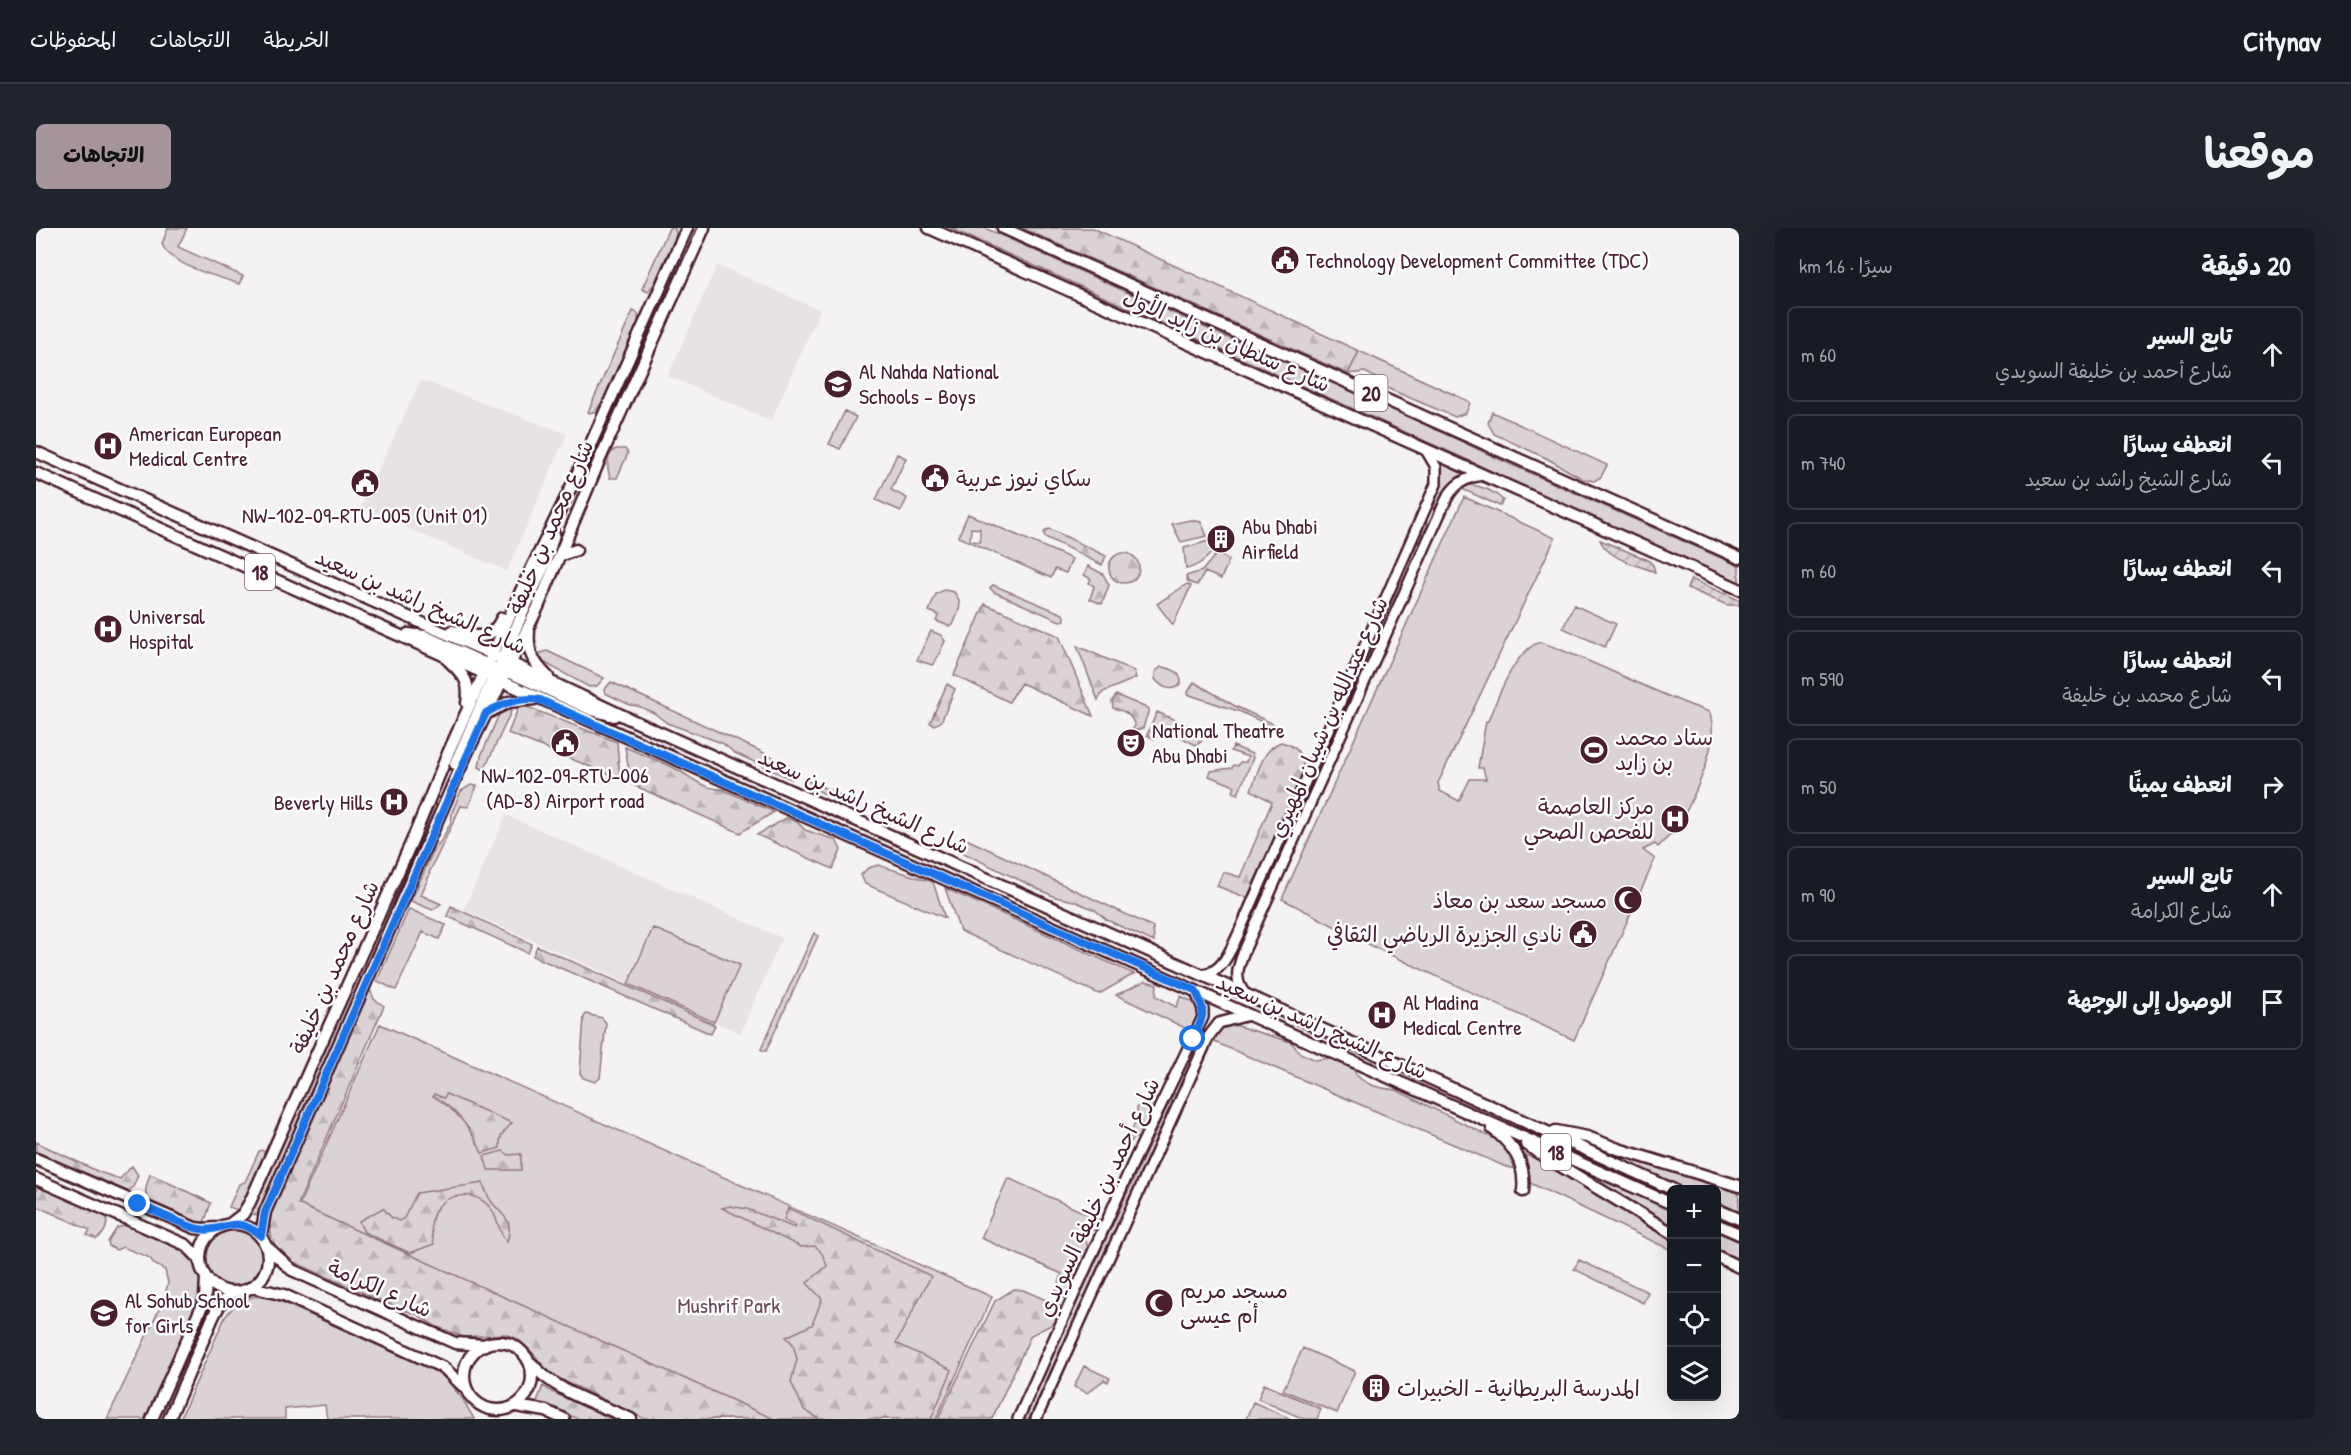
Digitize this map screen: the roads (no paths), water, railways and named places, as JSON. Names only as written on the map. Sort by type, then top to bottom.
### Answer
[{"type":"main road","name":"شارع محمد بن خليفة","points":[[261,1236],[265,1212],[486,713],[497,668],[520,595],[687,228]]},
{"type":"main road","name":"شارع محمد بن خليفة","points":[[225,1226],[243,1214],[250,1202],[465,717],[497,668],[529,626],[599,461],[704,228]]},
{"type":"main road","name":"شارع سلطان بن زايد الأول","points":[[929,228],[1739,589]]},
{"type":"main road","name":"شارع سلطان بن زايد الأول","points":[[1003,228],[1739,558]]},
{"type":"main road","name":"شارع الشيخ راشد بن سعيد","points":[[36,452],[434,629],[497,668],[540,700],[1667,1202]]},
{"type":"main road","name":"شارع الشيخ راشد بن سعيد","points":[[36,473],[439,652],[555,683],[624,716],[1245,993],[1667,1187]]},
{"type":"main road","points":[[453,784],[457,759],[546,561],[553,541],[555,522]]},
{"type":"main road","points":[[561,555],[576,550]]},
{"type":"main road","points":[[434,629],[476,637],[486,636],[496,628],[510,604],[520,595]]},
{"type":"main road","points":[[529,626],[530,656],[536,666],[555,683]]},
{"type":"main road","points":[[402,635],[424,636],[600,713],[624,716]]},
{"type":"main road","points":[[439,652],[467,681],[469,688],[465,717]]},
{"type":"main road","points":[[486,713],[517,700],[540,700]]},
{"type":"main road","points":[[1482,1120],[1514,1148],[1524,1174],[1523,1191]]},
{"type":"main road","points":[[1546,1131],[1587,1137],[1618,1149],[1739,1186]]},
{"type":"main road","points":[[1515,1134],[1539,1153],[1667,1231]]},
{"type":"main road","points":[[36,1159],[195,1228],[241,1225],[252,1229],[261,1236],[267,1247],[269,1258],[267,1269],[261,1279],[252,1287],[232,1292],[219,1306],[169,1419]]},
{"type":"main road","points":[[36,1179],[186,1245],[200,1259],[206,1277],[213,1285],[232,1292]]},
{"type":"main road","points":[[1721,1211],[1739,1219]]},
{"type":"main road","points":[[200,1259],[205,1240],[225,1226]]},
{"type":"main road","points":[[1721,1226],[1739,1234]]},
{"type":"main road","name":"شارع الكرامة","points":[[267,1247],[292,1270],[455,1343],[485,1345]]},
{"type":"main road","points":[[1721,1258],[1739,1267]]},
{"type":"main road","points":[[152,1419],[204,1299],[206,1277]]},
{"type":"main road","name":"شارع الكرامة","points":[[252,1287],[284,1296],[444,1368],[466,1389]]},
{"type":"main road","points":[[529,1361],[532,1371],[529,1391],[516,1406],[506,1410],[486,1408],[477,1404],[466,1389],[464,1381],[466,1363],[477,1349],[493,1342],[510,1344],[518,1348],[529,1361],[540,1374],[565,1389],[632,1419]]},
{"type":"main road","points":[[516,1406],[546,1411],[564,1419]]},
{"type":"street","name":"شارع عبدالله بن شيبان المهيري","points":[[1203,975],[1216,970],[1223,964],[1237,937],[1436,484],[1436,466],[1426,450]]},
{"type":"street","name":"شارع عبدالله بن شيبان المهيري","points":[[1245,993],[1240,987],[1237,974],[1249,940],[1450,493],[1467,478],[1483,475]]},
{"type":"street","points":[[1336,712],[1349,717]]},
{"type":"street","points":[[1237,937],[1240,942],[1249,940]]},
{"type":"street","name":"شارع أحمد بن خليفة السويدي","points":[[1018,1419],[1132,1166],[1203,1017],[1203,1009],[1195,990]]},
{"type":"street","name":"شارع أحمد بن خليفة السويدي","points":[[1036,1419],[1209,1036],[1219,1023],[1251,1015]]},
{"type":"place","name":"Technology Development Committee (TDC)","points":[[1285,260]]},
{"type":"place","name":"Al Nahda National Schools - Boys","points":[[838,384]]},
{"type":"place","name":"American European Medical Centre","points":[[108,446]]},
{"type":"place","name":"سكاي نيوز عربية","points":[[935,478]]},
{"type":"place","name":"NW-102-09-RTU-005 (Unit 01)","points":[[365,483]]},
{"type":"place","name":"Abu Dhabi Airfield","points":[[1221,539]]},
{"type":"place","name":"Universal Hospital","points":[[108,629]]},
{"type":"place","name":"NW-102-09-RTU-006 (AD-8) Airport road","points":[[565,743]]},
{"type":"place","name":"National Theatre Abu Dhabi","points":[[1131,743]]},
{"type":"place","name":"ستاد محمد بن زايد","points":[[1594,750]]},
{"type":"place","name":"Beverly Hills","points":[[394,802]]},
{"type":"place","name":"مركز العاصمة للفحص الصحي","points":[[1675,819]]},
{"type":"place","name":"مسجد سعد بن معاذ","points":[[1628,900]]},
{"type":"place","name":"نادي الجزيرة الرياضي الثقافي","points":[[1583,934]]},
{"type":"place","name":"Al Madina Medical Centre","points":[[1382,1015]]},
{"type":"place","name":"مسجد مريم أم عيسى","points":[[1159,1303]]},
{"type":"place","name":"Al Sohub School for Girls","points":[[104,1313]]},
{"type":"place","name":"المدرسة البريطانية - الخبيرات","points":[[1376,1388]]},
{"type":"park label","name":"Mushrif Park","points":[[729,1305]]}]
